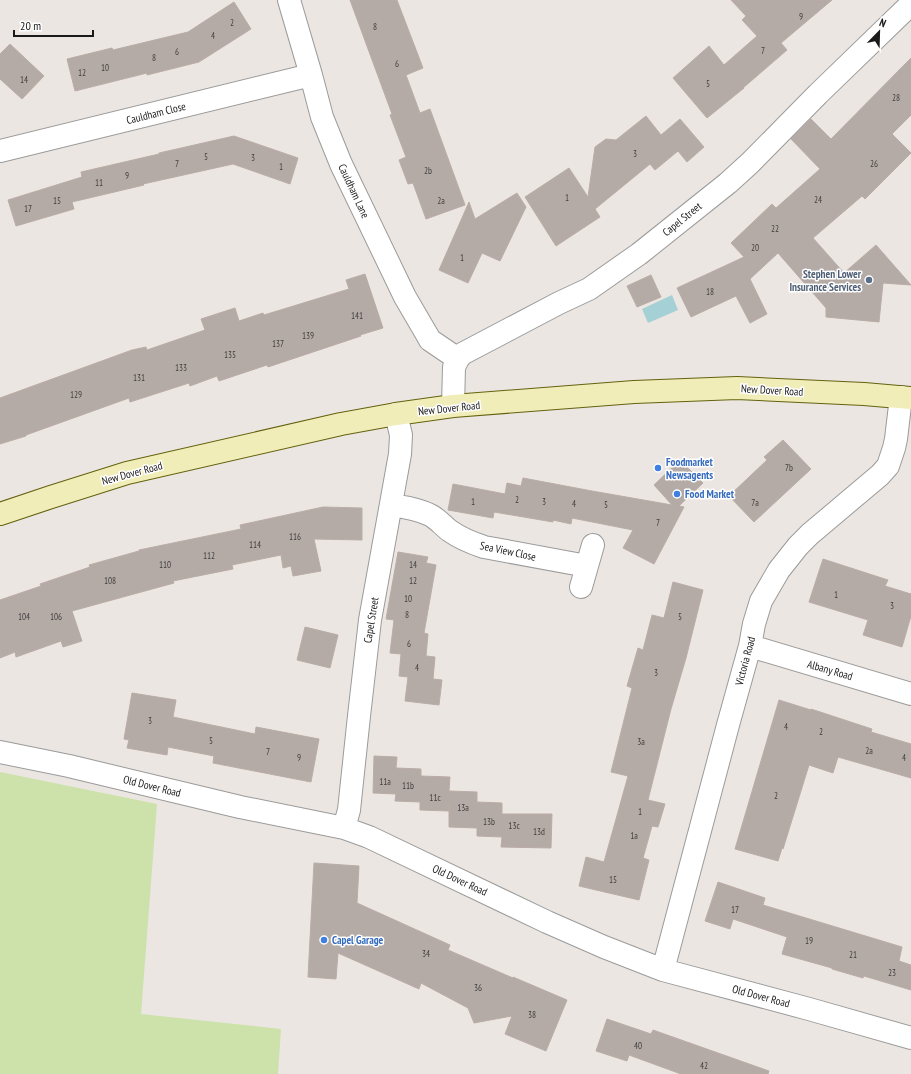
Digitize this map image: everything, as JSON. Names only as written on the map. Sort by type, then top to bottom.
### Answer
[{"type":"main road","name":"New Dover Road","points":[[0,514],[127,473],[341,424],[453,406],[634,392],[737,388],[864,394],[906,398]]},
{"type":"street","name":"Cauldham Lane","points":[[289,0],[322,117],[338,157],[405,297],[430,340],[458,359]]},
{"type":"street","name":"Capel Street","points":[[458,359],[462,354],[473,347],[589,289],[639,254],[728,183],[750,163],[818,94],[911,4]]},
{"type":"street","name":"Cauldham Close","points":[[0,151],[311,75]]},
{"type":"street","points":[[453,406],[454,368],[458,359]]},
{"type":"street","name":"Victoria Road","points":[[663,970],[761,601],[788,558],[810,534],[880,475],[888,466],[906,398]]},
{"type":"street","name":"Capel Street","points":[[344,828],[350,804],[358,716],[370,620],[400,454],[401,444],[396,414]]},
{"type":"street","name":"Sea View Close","points":[[391,505],[430,515],[457,535],[484,547],[587,566]]},
{"type":"street","points":[[581,587],[593,545]]},
{"type":"street","name":"Albany Road","points":[[750,646],[911,694]]},
{"type":"street","name":"Old Dover Road","points":[[0,752],[69,766],[240,807],[344,828],[369,837],[554,925],[604,947],[663,970],[809,1008],[911,1038]]},
{"type":"green space","points":[[0,772],[157,804],[141,1014],[281,1029],[278,1074],[0,1074]]},
{"type":"water","points":[[672,295],[678,310],[648,323],[642,309]]},
{"type":"building","points":[[350,0],[397,0],[423,68],[406,75],[420,113],[430,109],[465,205],[426,219],[413,183],[408,184],[399,160],[406,157],[390,115],[392,114]]},
{"type":"building","points":[[731,0],[832,0],[781,43],[787,50],[707,118],[673,78],[709,46],[724,65],[757,36],[742,20],[746,16]]},
{"type":"building","points":[[234,2],[251,29],[199,62],[75,91],[67,59],[112,48],[113,50],[188,32]]},
{"type":"building","points":[[10,44],[44,76],[22,99],[0,79],[0,54]]},
{"type":"building","points":[[911,58],[911,115],[892,134],[911,153],[865,199],[862,196],[813,238],[844,273],[876,245],[911,285],[883,283],[879,322],[826,317],[826,308],[778,253],[750,279],[767,314],[750,323],[736,296],[691,317],[677,288],[744,257],[731,243],[772,204],[776,208],[820,169],[791,139],[811,119],[831,139]]},
{"type":"building","points":[[646,116],[661,135],[680,119],[704,147],[687,162],[678,151],[655,170],[650,164],[595,209],[600,217],[556,246],[525,197],[569,168],[588,197],[595,147],[606,139],[616,140]]},
{"type":"building","points":[[234,136],[298,158],[290,184],[233,164],[143,184],[144,185],[72,202],[74,209],[16,226],[8,200],[82,177],[81,172]]},
{"type":"building","points":[[517,193],[526,207],[500,261],[482,253],[468,283],[439,270],[469,202],[475,219]]},
{"type":"building","points":[[365,274],[383,328],[268,367],[267,365],[219,381],[217,376],[190,386],[189,383],[130,402],[129,398],[0,444],[0,398],[132,350],[146,347],[147,350],[205,330],[201,319],[235,308],[239,321],[263,313],[264,315],[349,289],[346,280]]},
{"type":"building","points":[[651,275],[661,297],[637,307],[627,286]]},
{"type":"building","points":[[783,440],[811,469],[754,522],[729,496],[767,460],[764,457]]},
{"type":"building","points":[[680,460],[703,483],[679,506],[684,507],[654,564],[623,548],[633,530],[572,518],[571,524],[494,512],[493,518],[448,510],[453,484],[505,494],[507,483],[521,486],[523,478],[672,505],[654,485]]},
{"type":"building","points":[[323,507],[362,508],[362,540],[314,539],[321,571],[293,576],[291,566],[283,568],[281,555],[232,565],[233,569],[173,581],[174,583],[72,611],[82,641],[63,647],[61,641],[16,657],[15,652],[0,658],[0,600],[41,586],[40,584],[90,567],[89,565],[139,550],[241,529],[240,525]]},
{"type":"building","points":[[398,552],[428,557],[426,563],[436,565],[424,633],[428,634],[426,656],[435,657],[433,679],[442,680],[439,705],[405,701],[408,677],[399,676],[401,654],[390,653],[394,620],[386,619]]},
{"type":"building","points":[[823,559],[888,580],[885,586],[911,594],[911,616],[902,647],[863,635],[868,620],[809,602]]},
{"type":"building","points":[[673,582],[703,590],[648,800],[665,804],[658,827],[652,826],[643,858],[649,860],[639,900],[579,886],[586,857],[604,862],[628,776],[611,772],[632,688],[627,686],[638,648],[643,650],[652,615],[664,618]]},
{"type":"building","points":[[305,627],[338,635],[330,668],[297,660]]},
{"type":"building","points":[[132,693],[176,700],[173,717],[255,734],[256,727],[319,739],[311,782],[213,763],[214,756],[168,747],[167,755],[127,748],[129,740],[124,739]]},
{"type":"building","points":[[779,700],[872,729],[871,732],[911,744],[911,778],[838,757],[833,773],[809,765],[778,861],[735,849]]},
{"type":"building","points":[[374,756],[397,757],[396,768],[421,769],[421,776],[450,777],[449,791],[477,792],[477,802],[502,803],[502,814],[552,814],[551,848],[501,847],[502,837],[477,836],[477,828],[449,827],[449,811],[420,810],[420,802],[395,801],[396,794],[373,793]]},
{"type":"building","points":[[314,863],[359,866],[357,903],[450,945],[448,950],[567,1000],[546,1051],[505,1034],[512,1016],[474,1023],[468,1008],[421,983],[419,989],[338,953],[336,979],[308,977]]},
{"type":"building","points":[[718,882],[765,898],[763,905],[902,947],[899,961],[911,965],[911,990],[864,976],[863,978],[782,954],[787,937],[733,919],[730,929],[705,921]]},
{"type":"building","points":[[607,1019],[651,1034],[653,1030],[769,1071],[768,1074],[681,1074],[629,1055],[627,1061],[596,1051]]},
{"type":"place","name":"Stephen Lower Insurance Services","points":[[869,280]]},
{"type":"place","name":"Foodmarket Newsagents","points":[[658,468]]},
{"type":"place","name":"Food Market","points":[[677,494]]},
{"type":"place","name":"Capel Garage","points":[[324,940]]}]
